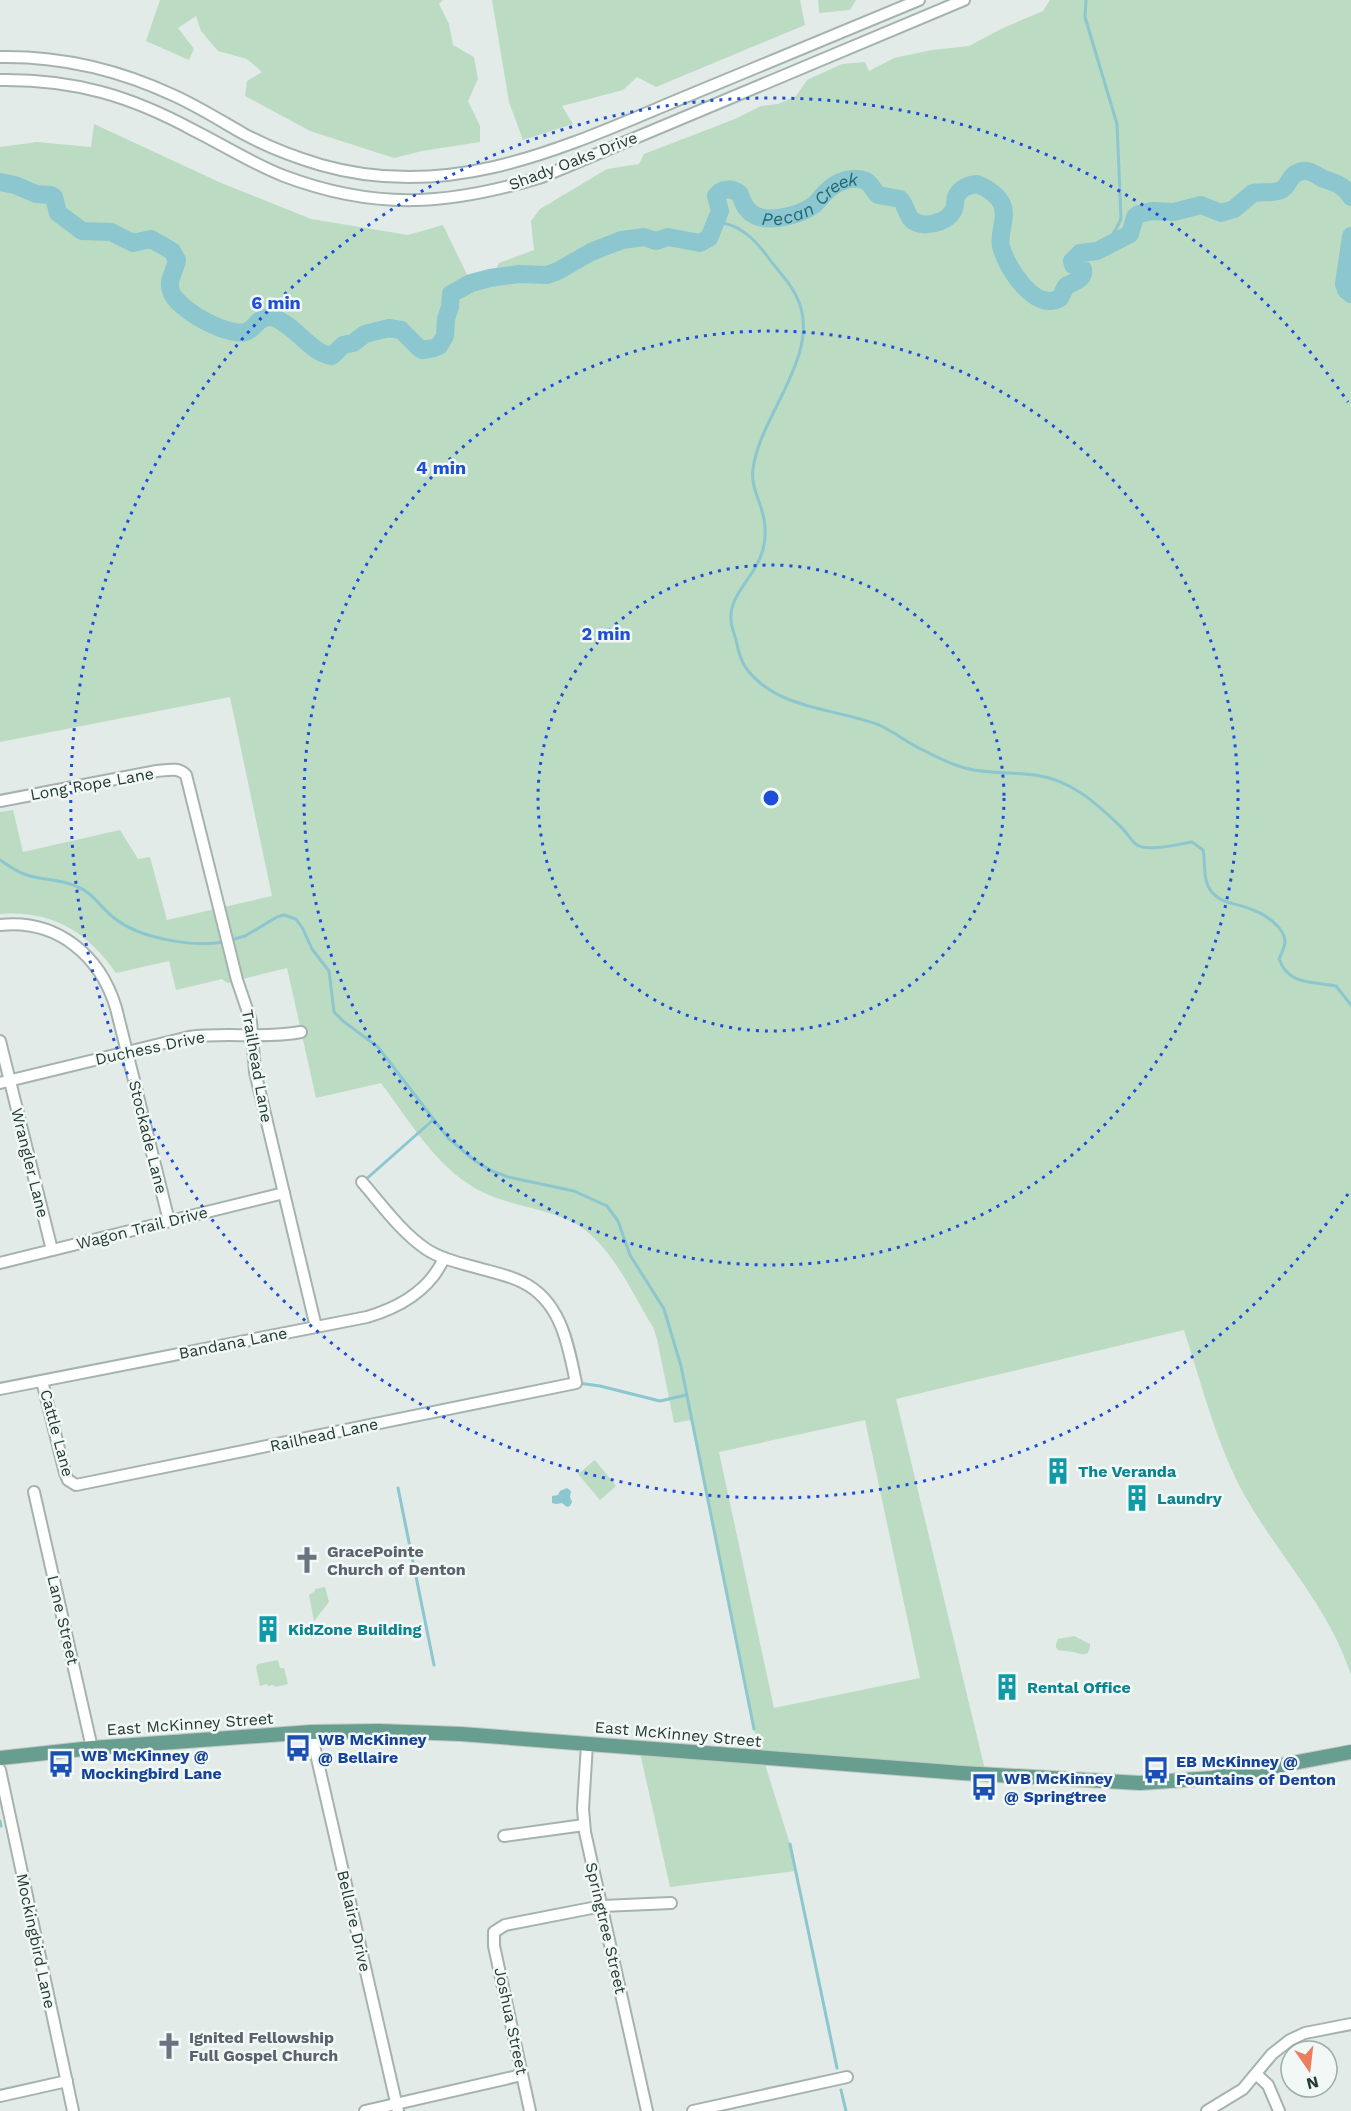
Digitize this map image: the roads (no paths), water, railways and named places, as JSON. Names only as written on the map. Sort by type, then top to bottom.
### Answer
[{"type":"main road","name":"East McKinney Street","points":[[0,1758],[92,1748],[310,1732],[446,1734],[950,1772],[1140,1783],[1230,1776],[1351,1752]]},
{"type":"street","name":"Shady Oaks Drive","points":[[0,57],[33,57],[68,61],[144,81],[208,112],[245,135],[291,156],[324,166],[352,172],[406,178],[435,177],[466,174],[498,167],[577,141],[919,0]]},
{"type":"street","points":[[924,0],[930,14]]},
{"type":"street","name":"Shady Oaks Drive","points":[[0,80],[64,83],[136,102],[197,132],[235,154],[283,176],[318,188],[378,199],[438,200],[504,189],[542,177],[964,0]]},
{"type":"street","name":"Long Rope Lane","points":[[0,801],[135,775],[176,769],[184,772]]},
{"type":"street","name":"Trailhead Lane","points":[[184,772],[188,779],[237,980],[250,1015],[254,1036],[255,1072],[316,1327]]},
{"type":"street","name":"Stockade Lane","points":[[0,925],[23,924],[51,931],[73,945],[94,964],[112,994],[169,1221]]},
{"type":"street","name":"Duchess Drive","points":[[5,1082],[189,1037],[277,1036],[301,1032]]},
{"type":"street","name":"Wrangler Lane","points":[[0,1041],[5,1082],[52,1250]]},
{"type":"street","points":[[362,1182],[404,1230],[427,1249],[444,1258]]},
{"type":"street","name":"Wagon Trail Drive","points":[[0,1263],[284,1193]]},
{"type":"street","name":"Bandana Lane","points":[[0,1389],[367,1317],[399,1305],[424,1288],[436,1274],[444,1258]]},
{"type":"street","name":"Railhead Lane","points":[[72,1484],[81,1485],[576,1383],[566,1338],[546,1299],[520,1281],[444,1258]]},
{"type":"street","name":"Cattle Lane","points":[[42,1381],[65,1473],[72,1484]]},
{"type":"street","name":"Lane Street","points":[[34,1492],[92,1748]]},
{"type":"street","name":"Bellaire Drive","points":[[310,1732],[397,2107]]},
{"type":"street","name":"Springtree Street","points":[[587,1744],[584,1824],[647,2111]]},
{"type":"street","name":"Mockingbird Lane","points":[[0,1770],[73,2111]]},
{"type":"street","points":[[504,1836],[584,1824]]},
{"type":"street","points":[[602,1906],[671,1903]]},
{"type":"street","name":"Joshua Street","points":[[530,2111],[494,1946],[494,1932],[505,1925],[602,1906]]},
{"type":"street","points":[[1207,2111],[1239,2093],[1279,2048],[1295,2037],[1351,2024]]},
{"type":"street","points":[[1256,2074],[1271,2090],[1279,2111]]},
{"type":"street","points":[[365,2111],[397,2107],[522,2075]]},
{"type":"street","points":[[693,2111],[847,2077]]},
{"type":"street","points":[[0,2096],[67,2081]]},
{"type":"water","points":[[567,1488],[571,1491],[570,1506],[552,1503],[552,1496],[558,1495],[560,1491]]},
{"type":"waterway","points":[[1086,0],[1085,17],[1117,124],[1121,218],[1108,244]]},
{"type":"waterway","name":"Pecan Creek","points":[[0,182],[15,185],[36,194],[51,195],[54,197],[58,213],[82,231],[111,232],[133,243],[151,239],[172,251],[177,260],[170,287],[175,298],[182,306],[215,326],[245,332],[259,321],[272,317],[289,326],[317,350],[332,356],[343,345],[353,343],[365,334],[389,328],[401,330],[422,350],[439,346],[445,336],[451,294],[471,283],[519,274],[547,275],[591,252],[622,240],[644,237],[656,241],[668,237],[700,243],[709,238],[720,211],[716,196],[721,191],[727,190],[739,193],[746,208],[754,215],[762,218],[781,218],[807,209],[840,182],[861,179],[868,182],[878,195],[900,199],[912,220],[929,224],[941,221],[951,214],[959,193],[966,187],[977,184],[991,192],[1002,204],[1004,214],[1001,246],[1015,276],[1032,294],[1050,301],[1060,298],[1066,286],[1082,276],[1083,269],[1073,265],[1072,261],[1080,253],[1097,251],[1130,234],[1135,217],[1139,214],[1152,211],[1174,212],[1201,205],[1221,213],[1234,209],[1253,193],[1281,190],[1294,174],[1301,171],[1311,172],[1339,185],[1351,197]]},
{"type":"waterway","points":[[714,223],[737,228],[757,243],[793,289],[799,302],[803,323],[802,344],[796,365],[766,428],[753,469],[754,484],[763,513],[764,543],[758,561],[739,592],[731,612],[732,627],[746,668],[759,682],[790,700],[879,725],[938,758],[965,768],[1035,775],[1060,782],[1082,793],[1122,828],[1137,845],[1142,847],[1156,848],[1192,842],[1203,850],[1206,881],[1215,896],[1263,915],[1282,931],[1285,944],[1279,959],[1283,968],[1302,981],[1336,986],[1351,1005]]},
{"type":"waterway","name":"Pecan Creek","points":[[1351,236],[1344,284],[1346,290],[1351,294]]},
{"type":"waterway","points":[[0,860],[24,874],[72,884],[93,897],[124,925],[137,931],[166,940],[197,943],[224,942]]},
{"type":"waterway","points":[[231,940],[245,936],[277,917],[284,915],[296,919],[312,949],[329,971],[334,1012],[378,1047],[448,1138],[475,1161],[492,1171],[508,1177],[574,1191],[607,1206],[618,1221],[630,1255],[664,1309],[681,1366],[754,1729]]},
{"type":"waterway","points":[[364,1181],[433,1120]]},
{"type":"waterway","points":[[578,1383],[660,1401],[686,1395]]},
{"type":"waterway","points":[[398,1488],[434,1665]]},
{"type":"waterway","points":[[0,1821],[1,1826]]},
{"type":"waterway","points":[[790,1844],[837,2068]]},
{"type":"waterway","points":[[841,2090],[846,2111]]},
{"type":"place","name":"The Veranda","points":[[1058,1471]]},
{"type":"place","name":"Laundry","points":[[1137,1498]]},
{"type":"place","name":"GracePointe Church of Denton","points":[[307,1560]]},
{"type":"place","name":"KidZone Building","points":[[268,1629]]},
{"type":"place","name":"Rental Office","points":[[1007,1687]]},
{"type":"place","name":"WB McKinney @ Bellaire","points":[[298,1748]]},
{"type":"place","name":"WB McKinney @ Mockingbird Lane","points":[[61,1764]]},
{"type":"place","name":"EB McKinney @ Fountains of Denton","points":[[1156,1770]]},
{"type":"place","name":"WB McKinney @ Springtree","points":[[984,1787]]},
{"type":"place","name":"Ignited Fellowship Full Gospel Church","points":[[169,2046]]}]
